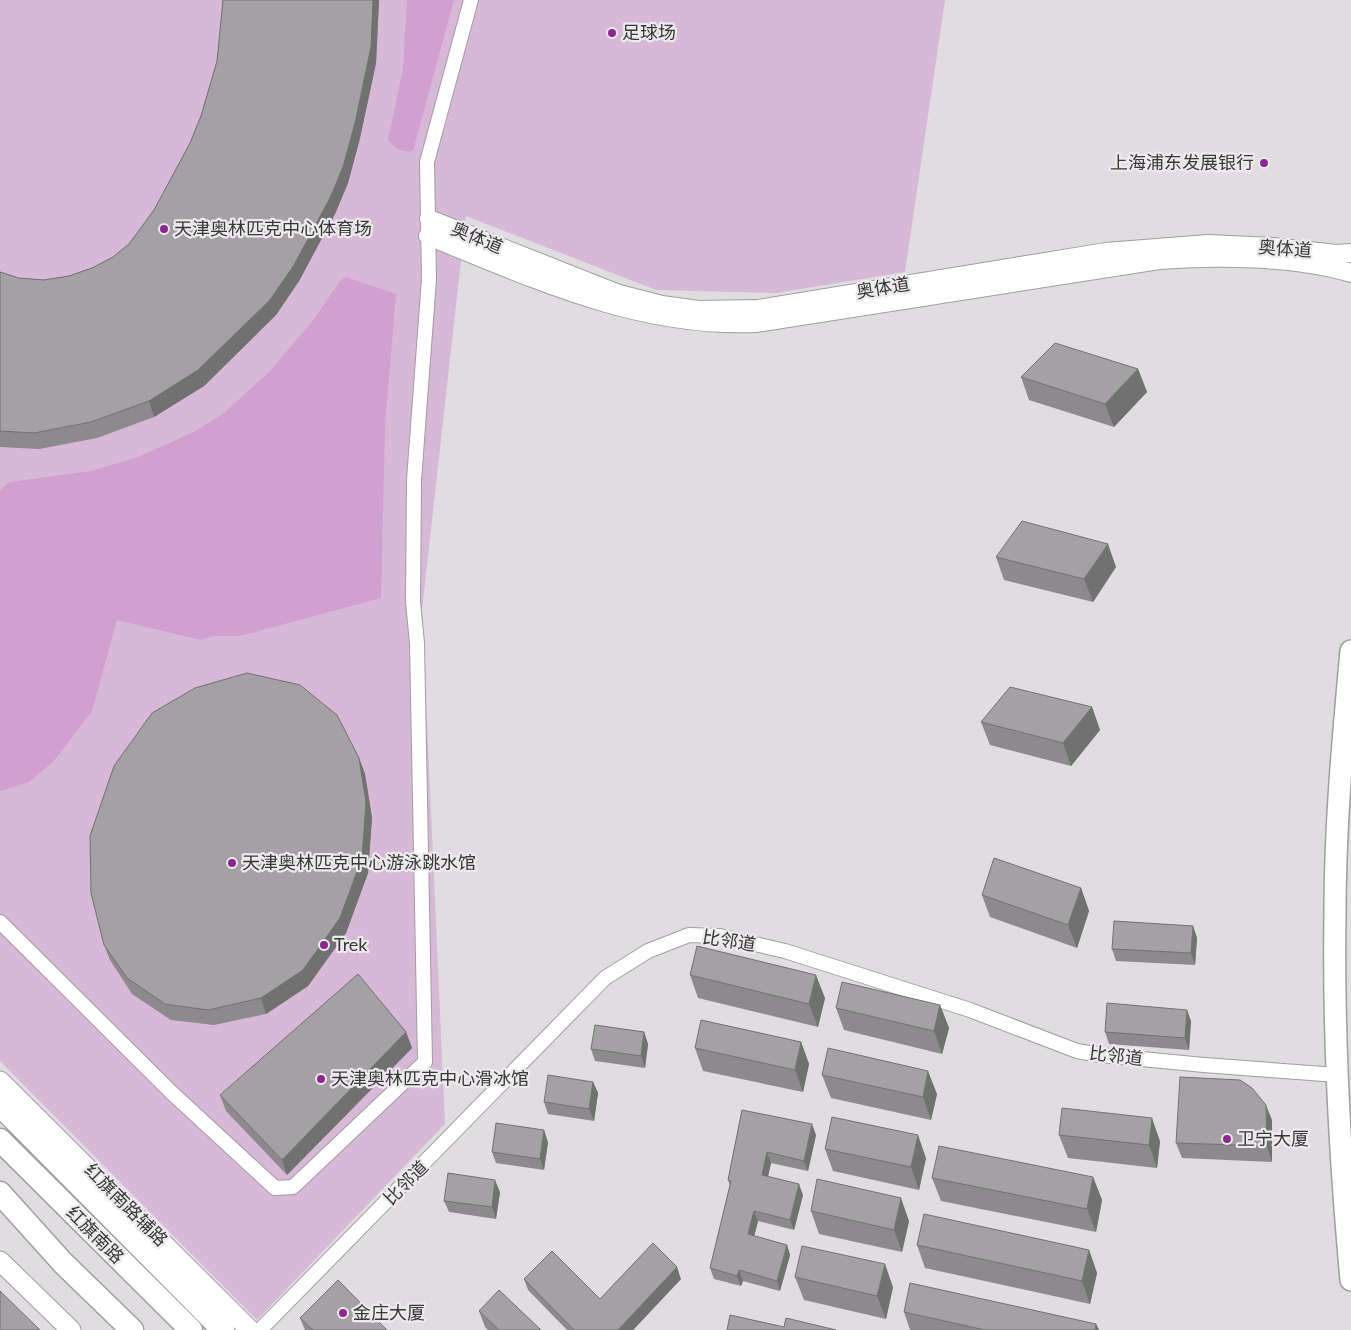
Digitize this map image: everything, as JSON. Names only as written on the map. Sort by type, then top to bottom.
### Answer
[{"type":"highway","points":[[0,1105],[223,1330]]},
{"type":"highway","points":[[0,1122],[62,1177],[95,1201]]},
{"type":"highway","name":"红旗南路","points":[[0,1140],[190,1330]]},
{"type":"highway","points":[[0,1193],[62,1263],[132,1330]]},
{"type":"highway","points":[[0,1216],[62,1263]]},
{"type":"main road","points":[[1351,650],[1340,766],[1334,914],[1337,1075],[1351,1280]]},
{"type":"main road","name":"红旗南路辅路","points":[[0,1081],[250,1330]]},
{"type":"main road","points":[[0,1261],[71,1330]]},
{"type":"street","points":[[0,922],[172,1093],[275,1188],[292,1187],[425,1062],[417,652],[413,592],[414,480],[429,278],[427,162],[471,0]]},
{"type":"street","points":[[429,228],[560,290],[665,318],[707,323],[756,322],[1159,260],[1195,258],[1271,261],[1306,264],[1351,273]]},
{"type":"street","name":"奥体道","points":[[429,228],[619,294],[662,305],[698,310],[758,309],[1106,252],[1158,246],[1208,244],[1273,247],[1336,254],[1351,253]]},
{"type":"street","name":"比邻道","points":[[260,1330],[606,978],[648,951],[689,935],[720,936],[785,951],[970,1010],[1077,1051],[1100,1056],[1337,1075]]},
{"type":"shaded area","points":[[0,0],[945,0],[905,272],[776,293],[656,290],[466,216],[422,610],[445,1124],[257,1320],[0,1061]]},
{"type":"shaded area","points":[[407,0],[454,0],[413,151],[399,149],[388,140],[403,69]]},
{"type":"shaded area","points":[[346,277],[396,294],[385,425],[381,598],[240,636],[214,636],[201,640],[117,620],[92,711],[53,762],[29,782],[0,791],[0,490],[10,482],[91,471],[138,457],[194,432],[224,413],[269,372],[312,322],[340,281]]},
{"type":"building","points":[[223,0],[373,0],[371,47],[355,123],[343,167],[330,198],[294,265],[270,300],[198,370],[149,401],[91,422],[34,433],[0,431],[0,272],[19,278],[44,280],[69,276],[92,268],[113,257],[129,244],[154,210],[190,143],[201,116],[217,61]]},
{"type":"building","points":[[1055,343],[1138,369],[1105,404],[1021,377]]},
{"type":"building","points":[[1022,521],[1108,544],[1084,579],[996,557]]},
{"type":"building","name":"天津奥林匹克中心游泳跳水馆","points":[[247,673],[300,685],[337,715],[359,758],[366,802],[362,858],[340,918],[303,970],[261,998],[208,1010],[165,1004],[127,978],[104,945],[91,893],[90,836],[114,766],[152,713],[195,688]]},
{"type":"building","points":[[1010,687],[1092,707],[1063,743],[981,722]]},
{"type":"building","points":[[994,858],[1081,888],[1068,925],[982,895]]},
{"type":"building","points":[[1114,921],[1193,926],[1191,953],[1112,949]]},
{"type":"building","points":[[697,946],[816,975],[809,1004],[690,975]]},
{"type":"building","name":"天津奥林匹克中心滑冰馆","points":[[358,974],[406,1032],[282,1160],[220,1095]]},
{"type":"building","points":[[842,982],[940,1005],[934,1031],[836,1008]]},
{"type":"building","points":[[1107,1003],[1187,1010],[1185,1038],[1105,1032]]},
{"type":"building","points":[[701,1020],[801,1042],[795,1070],[695,1048]]},
{"type":"building","points":[[595,1025],[644,1032],[641,1056],[591,1049]]},
{"type":"building","points":[[828,1048],[928,1071],[923,1097],[822,1075]]},
{"type":"building","points":[[548,1075],[593,1082],[589,1109],[544,1102]]},
{"type":"building","name":"卫宁大厦","points":[[1180,1077],[1240,1080],[1252,1088],[1266,1105],[1267,1146],[1176,1143]]},
{"type":"building","points":[[1062,1108],[1152,1118],[1149,1145],[1059,1135]]},
{"type":"building","points":[[742,1110],[812,1124],[804,1161],[767,1152],[762,1175],[799,1184],[790,1220],[754,1211],[748,1234],[787,1245],[777,1281],[739,1270],[737,1276],[710,1268],[731,1181],[728,1180]]},
{"type":"building","points":[[832,1117],[918,1135],[911,1167],[825,1149]]},
{"type":"building","points":[[496,1123],[544,1130],[540,1159],[492,1152]]},
{"type":"building","points":[[939,1146],[1093,1177],[1087,1209],[932,1178]]},
{"type":"building","points":[[448,1173],[495,1180],[492,1207],[444,1201]]},
{"type":"building","points":[[817,1179],[901,1198],[894,1230],[811,1211]]},
{"type":"building","points":[[924,1214],[1089,1250],[1082,1281],[917,1245]]},
{"type":"building","points":[[653,1243],[677,1267],[618,1330],[574,1330],[524,1279],[552,1251],[600,1299]]},
{"type":"building","points":[[802,1246],[885,1264],[877,1296],[795,1277]]},
{"type":"building","points":[[338,1280],[387,1330],[313,1330],[300,1318]]},
{"type":"building","points":[[910,1283],[1096,1324],[1095,1330],[985,1330],[904,1312]]},
{"type":"building","points":[[499,1290],[541,1330],[499,1330],[479,1311]]},
{"type":"building","points":[[0,1291],[40,1330],[0,1330]]},
{"type":"building","points":[[730,1315],[784,1327],[786,1318],[836,1330],[727,1330]]},
{"type":"place","name":"足球场","points":[[612,33]]},
{"type":"place","name":"上海浦东发展银行","points":[[1264,163]]},
{"type":"place","name":"天津奥林匹克中心体育场","points":[[164,229]]},
{"type":"place","name":"天津奥林匹克中心游泳跳水馆","points":[[232,863]]},
{"type":"place","name":"Trek","points":[[324,945]]},
{"type":"place","name":"天津奥林匹克中心滑冰馆","points":[[321,1079]]},
{"type":"place","name":"卫宁大厦","points":[[1227,1139]]},
{"type":"place","name":"金庄大厦","points":[[343,1313]]}]
